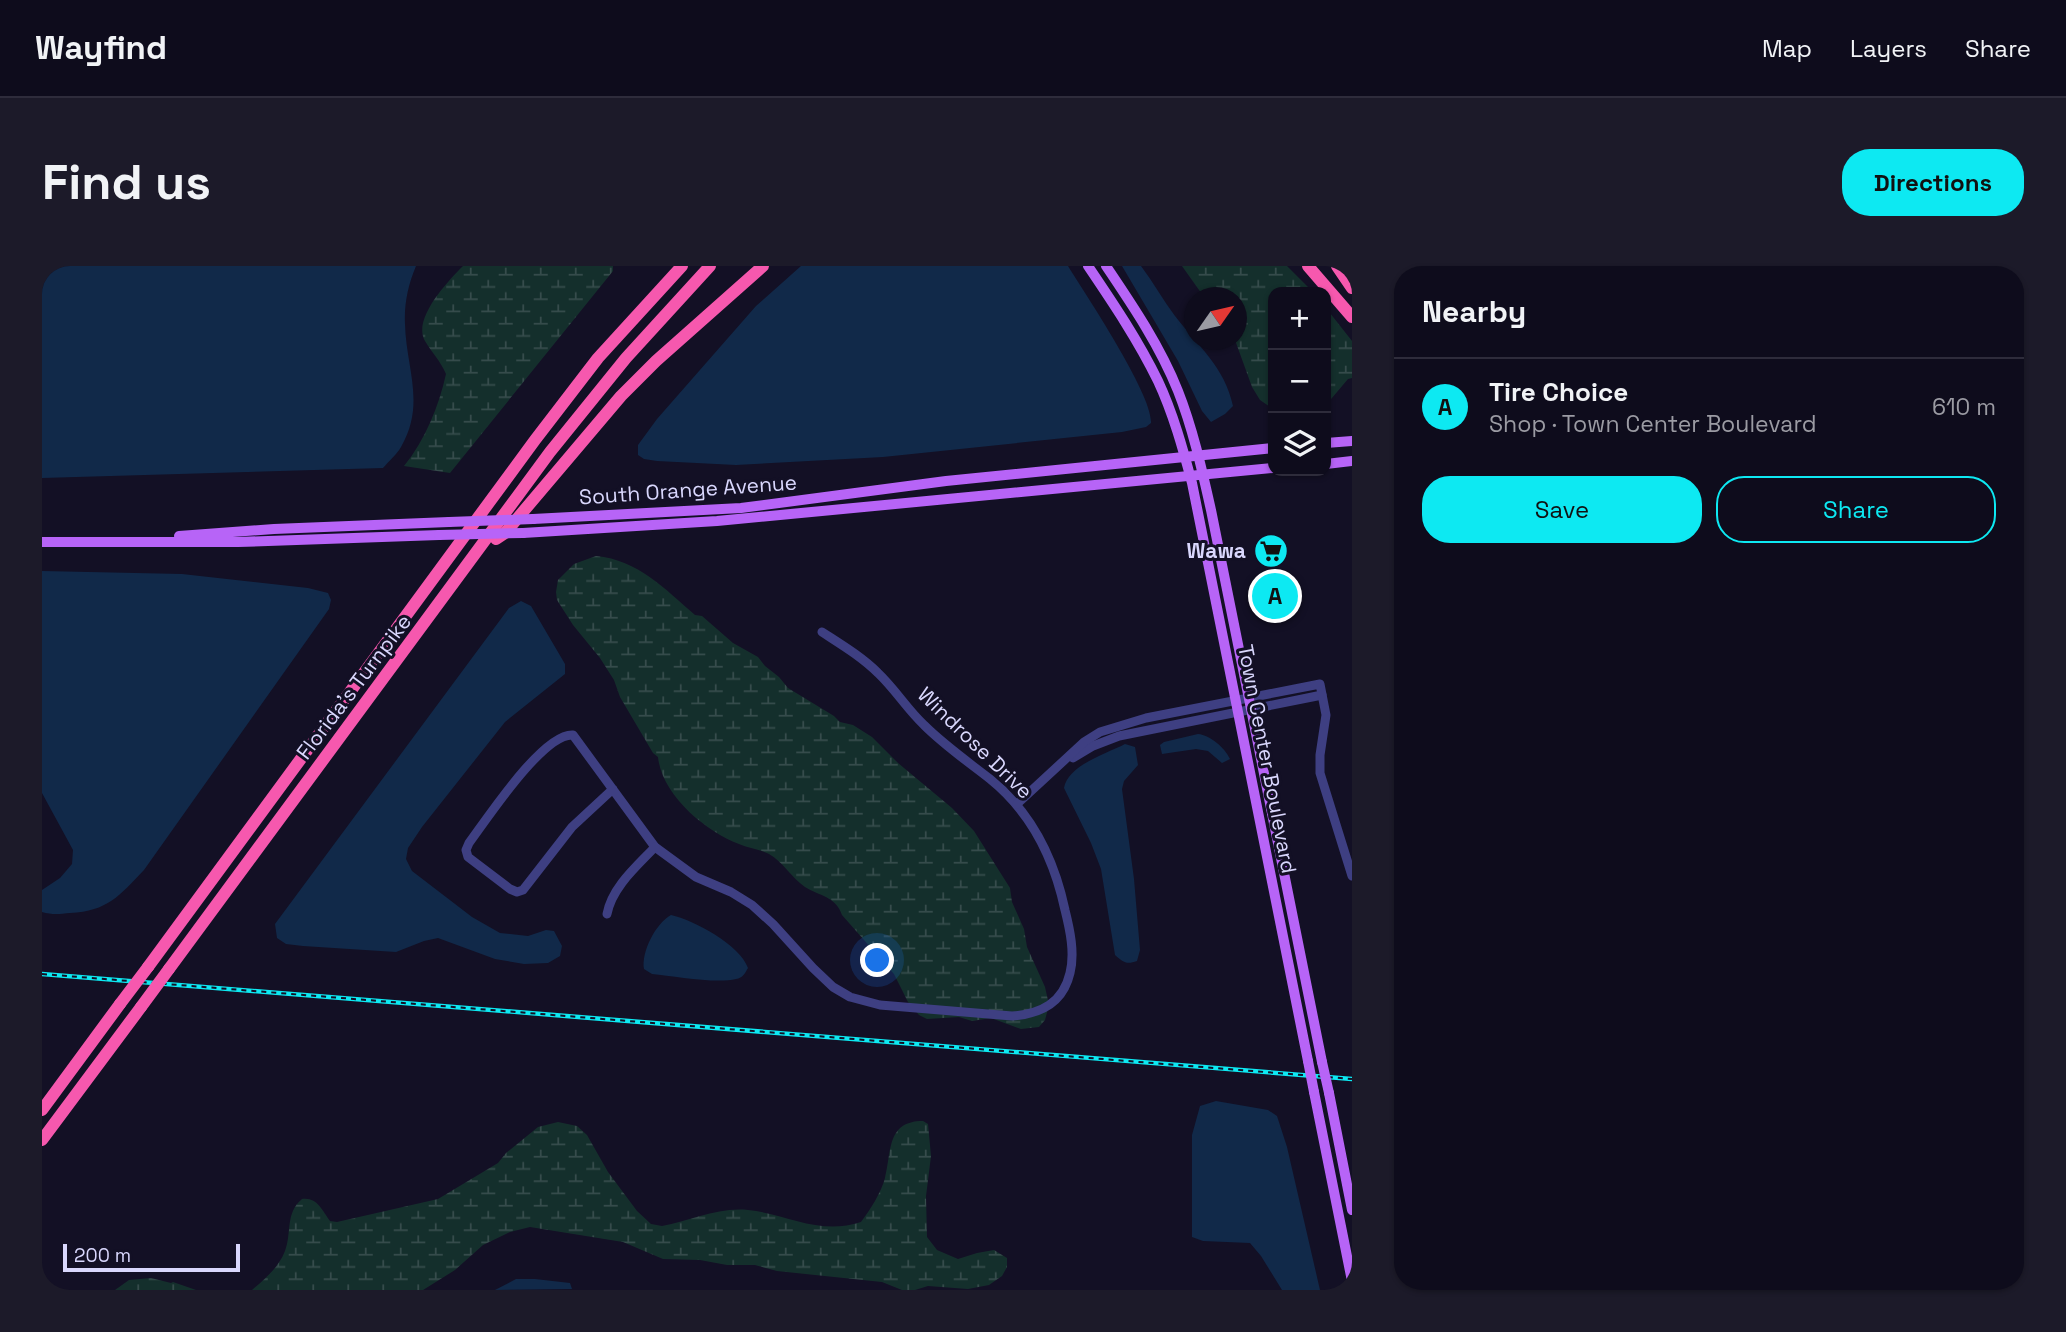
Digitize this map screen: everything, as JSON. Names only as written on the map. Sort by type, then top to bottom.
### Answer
[{"type":"highway","points":[[598,358],[675,266]]},
{"type":"highway","name":"Florida's Turnpike","points":[[42,1110],[535,440],[598,358],[682,266]]},
{"type":"highway","name":"Florida's Turnpike","points":[[42,1140],[589,403],[652,328],[710,266]]},
{"type":"highway","points":[[479,551],[505,533],[647,369],[764,266]]},
{"type":"highway","points":[[1308,266],[1352,315]]},
{"type":"highway","points":[[1317,266],[1352,315]]},
{"type":"highway","points":[[1337,266],[1352,288]]},
{"type":"main road","name":"Town Center Boulevard","points":[[1088,266],[1138,343],[1159,383],[1190,475],[1352,1281]]},
{"type":"main road","name":"Town Center Boulevard","points":[[1106,266],[1164,360],[1178,392],[1203,474],[1352,1210]]},
{"type":"main road","points":[[1331,443],[1352,441]]},
{"type":"main road","name":"South Orange Avenue","points":[[103,541],[274,529],[741,508],[946,481],[1268,448]]},
{"type":"main road","points":[[1331,463],[1352,461]]},
{"type":"main road","name":"South Orange Avenue","points":[[42,542],[238,542],[523,533],[717,521],[1268,468]]},
{"type":"street","name":"Windrose Drive","points":[[613,789],[589,808],[572,827],[523,890],[517,892],[510,889],[468,857],[466,850],[469,843],[514,782],[533,760],[558,738],[566,734],[573,735],[613,789],[655,847],[696,877],[731,892],[752,905],[823,977],[850,998],[880,1006],[1012,1016],[1042,1011],[1061,996],[1069,982],[1073,964],[1067,919],[1051,859],[1038,833],[1017,804],[921,723],[876,671],[852,651],[822,632]]},
{"type":"street","points":[[1250,704],[1320,684],[1326,715],[1320,773],[1352,876]]},
{"type":"street","points":[[1017,804],[1084,742],[1100,732],[1146,718],[1322,695]]},
{"type":"street","points":[[1062,764],[1093,746],[1119,736],[1237,706]]},
{"type":"street","points":[[1146,718],[1148,730]]},
{"type":"street","points":[[607,914],[613,897],[625,880],[655,847]]},
{"type":"green space","points":[[463,266],[613,266],[613,271],[450,473],[404,466],[430,422],[446,374],[425,341],[423,322],[434,301]]},
{"type":"green space","points":[[1182,266],[1287,266],[1308,287],[1268,287],[1268,406],[1260,400],[1252,387],[1239,350],[1247,350],[1247,287],[1197,287]]},
{"type":"green space","points":[[1331,314],[1352,341],[1352,378],[1348,379],[1331,399]]},
{"type":"green space","points":[[596,556],[625,563],[650,577],[695,615],[702,616],[733,643],[758,657],[788,688],[840,722],[853,725],[872,737],[974,831],[1010,888],[1012,902],[1024,929],[1027,947],[1045,987],[1049,1005],[1045,1020],[1039,1027],[1021,1029],[991,1018],[972,1021],[959,1017],[927,1019],[919,1015],[908,1002],[894,974],[842,915],[836,904],[805,887],[769,854],[726,838],[687,810],[668,785],[658,757],[620,697],[614,680],[557,600],[558,580],[574,564]]},
{"type":"green space","points":[[923,1121],[928,1124],[931,1156],[926,1196],[927,1237],[937,1250],[958,1259],[994,1250],[1007,1258],[1007,1267],[1002,1276],[989,1285],[968,1289],[928,1286],[902,1290],[882,1282],[777,1271],[755,1265],[663,1259],[623,1242],[530,1227],[510,1232],[483,1245],[455,1270],[423,1290],[252,1290],[282,1257],[293,1210],[302,1199],[312,1200],[330,1221],[337,1222],[438,1199],[498,1163],[538,1127],[558,1122],[577,1126],[587,1135],[608,1172],[637,1211],[651,1224],[662,1226],[715,1212],[748,1210],[832,1227],[861,1222],[883,1184],[890,1149],[897,1132],[911,1122]]},
{"type":"green space","points":[[151,1278],[196,1290],[115,1290],[129,1280]]},
{"type":"water","points":[[42,266],[416,266],[407,295],[405,317],[414,401],[408,431],[401,447],[383,468],[42,478]]},
{"type":"water","points":[[801,266],[1068,266],[1130,369],[1149,409],[1151,423],[1146,427],[1122,432],[883,457],[736,465],[657,461],[638,455],[638,445],[657,419],[756,306]]},
{"type":"water","points":[[1122,266],[1141,266],[1184,327],[1184,350],[1203,350],[1224,380],[1233,406],[1211,422],[1202,411],[1178,361]]},
{"type":"water","points":[[42,571],[182,574],[308,588],[328,593],[331,600],[329,609],[144,870],[112,901],[83,912],[42,912],[42,890],[60,878],[72,864],[73,850],[42,793]]},
{"type":"water","points":[[521,601],[531,606],[565,664],[565,674],[505,722],[422,827],[408,848],[406,859],[412,871],[472,917],[500,933],[528,936],[546,930],[554,931],[562,946],[560,956],[548,963],[524,964],[495,959],[438,938],[396,952],[286,944],[277,938],[275,924],[509,608]]},
{"type":"water","points":[[1198,734],[1217,743],[1230,759],[1222,763],[1208,751],[1196,749],[1162,754],[1160,745],[1164,742]]},
{"type":"water","points":[[1125,744],[1135,747],[1138,765],[1124,781],[1122,789],[1140,950],[1137,961],[1130,963],[1115,955],[1101,869],[1064,788],[1067,780],[1080,767]]},
{"type":"water","points":[[671,915],[692,922],[726,942],[748,968],[744,975],[728,980],[706,980],[652,974],[644,969],[645,955],[651,939],[660,924]]},
{"type":"water","points":[[1216,1101],[1268,1110],[1277,1116],[1287,1147],[1320,1290],[1282,1290],[1250,1243],[1203,1241],[1192,1237],[1192,1135],[1200,1106]]},
{"type":"water","points":[[516,1279],[570,1283],[572,1289],[495,1290]]},
{"type":"railway","points":[[42,974],[1352,1079]]},
{"type":"place","name":"Wawa","points":[[1271,551]]},
{"type":"place","name":"Tire Choice","points":[[1275,596]]}]
